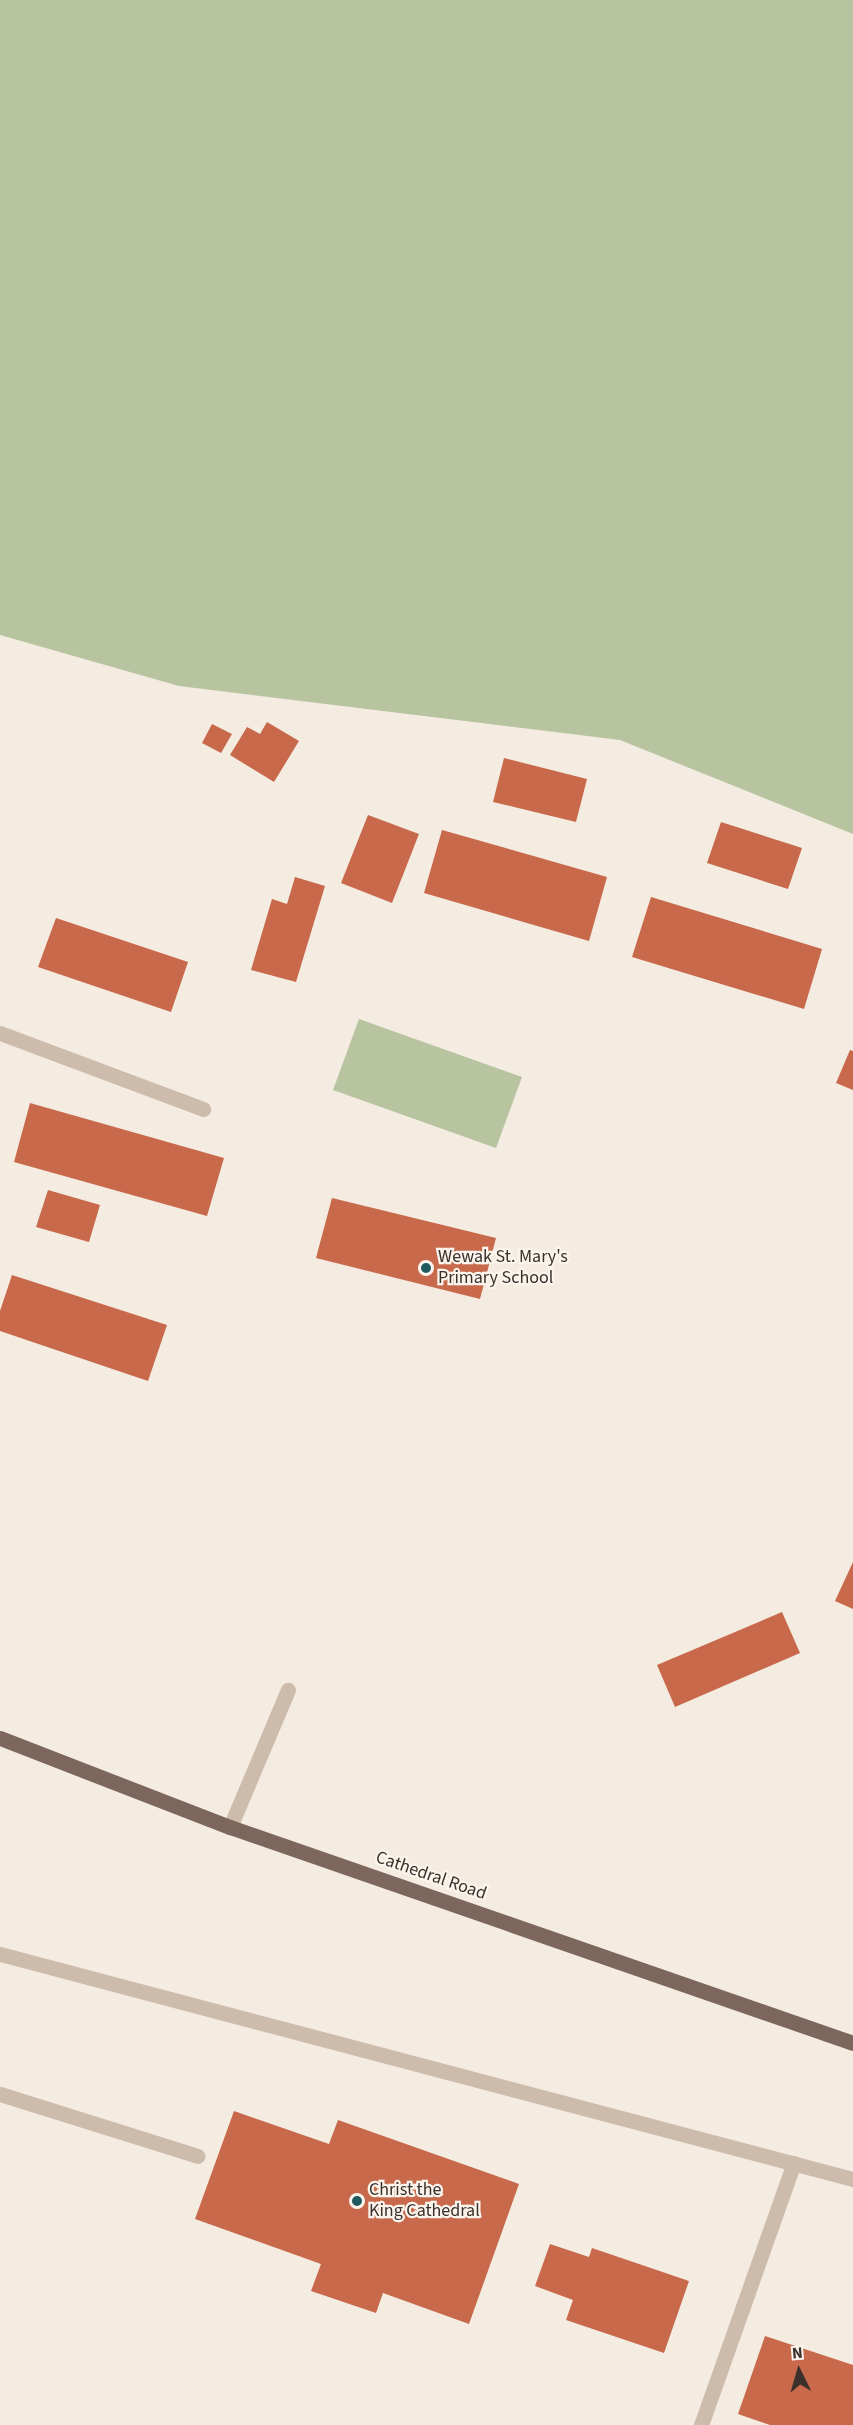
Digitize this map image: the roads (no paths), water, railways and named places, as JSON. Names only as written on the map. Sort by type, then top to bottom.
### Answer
[{"type":"main road","name":"Cathedral Road","points":[[0,1738],[230,1827],[853,2043]]},
{"type":"street","points":[[0,1033],[202,1109]]},
{"type":"street","points":[[230,1827],[288,1690]]},
{"type":"street","points":[[0,1954],[853,2179]]},
{"type":"street","points":[[0,2094],[198,2156]]},
{"type":"street","points":[[701,2425],[794,2163]]},
{"type":"place","name":"Wewak St. Mary's Primary School","points":[[426,1268]]},
{"type":"place","name":"Christ the King Cathedral","points":[[357,2201]]}]
